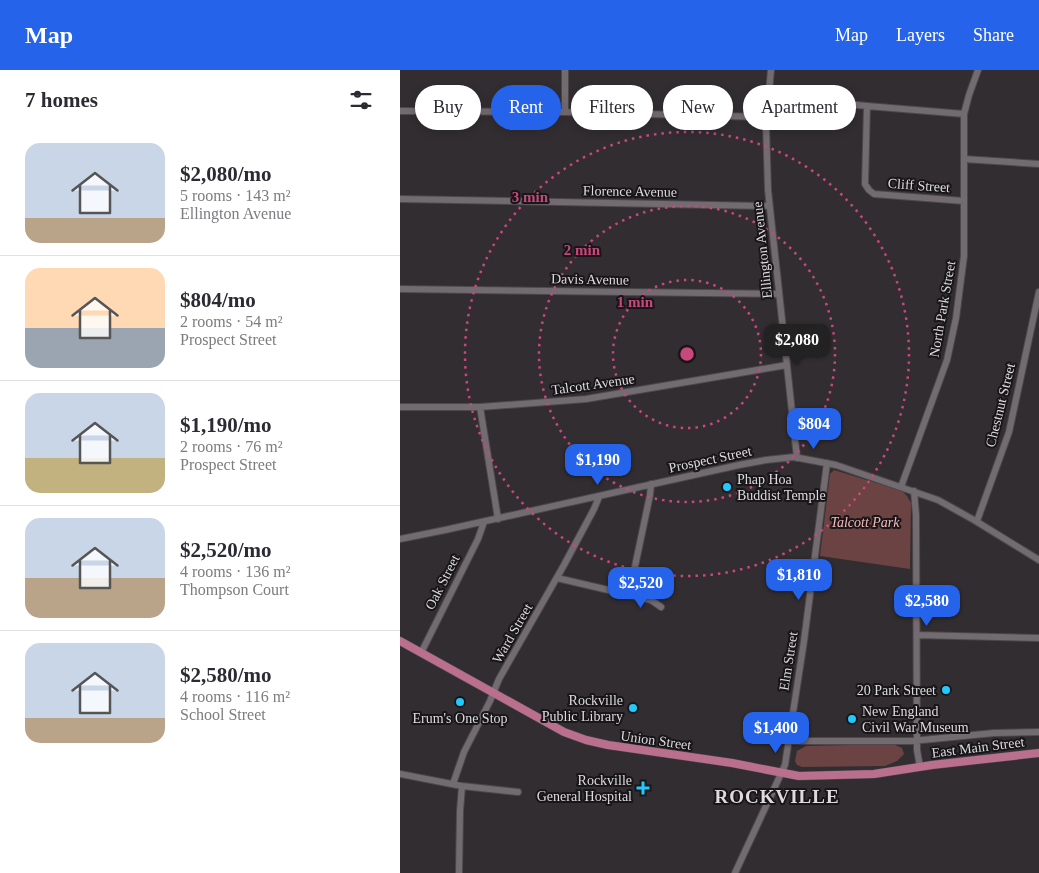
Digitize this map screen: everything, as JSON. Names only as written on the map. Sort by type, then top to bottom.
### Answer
[{"type":"main road","name":"Union Street","points":[[400,641],[555,728],[586,740],[630,749],[732,763],[799,776],[853,776],[920,767]]},
{"type":"main road","name":"East Main Street","points":[[920,767],[1039,753]]},
{"type":"street","points":[[565,70],[565,112]]},
{"type":"street","name":"Ellington Avenue","points":[[769,85],[771,70]]},
{"type":"street","name":"North Park Street","points":[[901,487],[947,360],[962,283],[964,256],[964,114],[978,70]]},
{"type":"street","points":[[856,105],[964,114]]},
{"type":"street","name":"Cliff Street","points":[[867,106],[865,184],[869,190],[874,194],[964,201]]},
{"type":"street","points":[[400,111],[565,112],[743,116]]},
{"type":"street","name":"Ellington Avenue","points":[[767,130],[769,206],[797,458]]},
{"type":"street","points":[[964,159],[1039,164]]},
{"type":"street","name":"Florence Avenue","points":[[400,199],[769,206]]},
{"type":"street","name":"Davis Avenue","points":[[400,289],[779,294]]},
{"type":"street","name":"Chestnut Street","points":[[977,521],[1009,432],[1039,292]]},
{"type":"street","name":"Talcott Avenue","points":[[400,407],[480,407],[586,399],[787,365]]},
{"type":"street","points":[[480,407],[498,519]]},
{"type":"street","name":"Prospect Street","points":[[400,539],[757,461],[797,458],[827,463],[938,500],[977,521],[1039,560]]},
{"type":"street","name":"Elm Street","points":[[735,873],[785,765],[806,632],[827,463]]},
{"type":"street","points":[[629,595],[651,484]]},
{"type":"street","points":[[914,491],[916,515],[917,741],[920,767]]},
{"type":"street","name":"Ward Street","points":[[454,784],[464,752],[501,675],[557,578],[594,510],[599,497]]},
{"type":"street","name":"Oak Street","points":[[421,653],[478,538],[484,522]]},
{"type":"street","points":[[557,578],[653,601],[662,607]]},
{"type":"street","points":[[917,635],[1039,638]]},
{"type":"street","points":[[789,741],[917,741],[994,733],[1039,732]]},
{"type":"street","points":[[400,774],[462,786],[518,792]]},
{"type":"street","points":[[459,873],[462,786]]},
{"type":"green space","name":"Talcott Park","points":[[834,470],[902,491],[907,496],[911,503],[910,569],[820,556],[830,474]]},
{"type":"green space","points":[[893,744],[902,748],[904,754],[897,761],[885,766],[802,767],[797,765],[795,761],[797,751],[806,746]]},
{"type":"place","name":"Phap Hoa Buddist Temple","points":[[727,487]]},
{"type":"place","name":"20 Park Street","points":[[946,690]]},
{"type":"place","name":"Erum's One Stop","points":[[460,702]]},
{"type":"place","name":"Rockville Public Library","points":[[633,708]]},
{"type":"place","name":"New England Civil War Museum","points":[[852,719]]},
{"type":"place","name":"Rockville General Hospital","points":[[643,788]]},
{"type":"district","name":"ROCKVILLE","points":[[777,796]]}]
